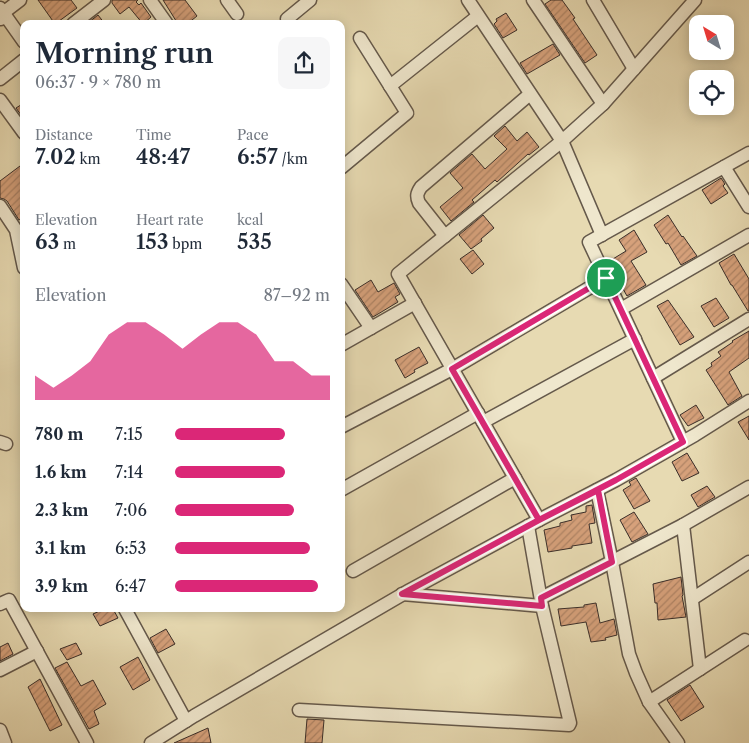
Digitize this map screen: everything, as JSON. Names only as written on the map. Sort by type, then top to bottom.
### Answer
[{"type":"street","points":[[20,0],[1,14],[20,37]]},
{"type":"street","points":[[78,20],[104,0]]},
{"type":"street","points":[[150,0],[163,20]]},
{"type":"street","points":[[227,0],[238,14]]},
{"type":"street","points":[[468,0],[562,141],[602,236]]},
{"type":"street","points":[[533,0],[603,104]]},
{"type":"street","points":[[593,0],[634,68]]},
{"type":"street","points":[[299,710],[569,726],[570,723],[542,602],[533,523],[515,478],[398,274],[562,141],[603,104],[695,0]]},
{"type":"street","points":[[287,19],[304,2]]},
{"type":"street","points":[[390,86],[478,16]]},
{"type":"street","points":[[345,165],[407,113],[360,38]]},
{"type":"street","points":[[0,79],[20,63]]},
{"type":"street","points":[[444,236],[419,203],[417,192],[530,94]]},
{"type":"street","points":[[0,100],[20,128]]},
{"type":"street","points":[[683,442],[589,242],[749,153]]},
{"type":"street","points":[[724,167],[749,208]]},
{"type":"street","points":[[0,206],[16,230],[20,249]]},
{"type":"street","points":[[621,309],[749,235]]},
{"type":"street","points":[[345,425],[452,369],[606,278]]},
{"type":"street","points":[[345,290],[371,328]]},
{"type":"street","points":[[345,344],[414,302]]},
{"type":"street","points":[[653,378],[749,319]]},
{"type":"street","points":[[345,488],[635,339]]},
{"type":"street","points":[[151,743],[402,594],[598,490],[683,442],[749,401]]},
{"type":"street","points":[[352,571],[515,478]]},
{"type":"street","points":[[402,594],[542,602],[612,562],[684,525],[749,487]]},
{"type":"street","points":[[598,490],[629,654],[649,702],[678,743]]},
{"type":"street","points":[[684,525],[700,669]]},
{"type":"street","points":[[692,599],[749,562]]},
{"type":"street","points":[[0,604],[9,600],[37,651],[81,741]]},
{"type":"street","points":[[127,612],[186,721]]},
{"type":"street","points":[[649,702],[748,641]]},
{"type":"street","points":[[0,670],[37,651]]},
{"type":"street","points":[[0,730],[5,743]]},
{"type":"building","points":[[38,0],[71,0],[77,8],[60,20],[52,20]]},
{"type":"building","points":[[112,0],[138,0],[136,2],[139,5],[141,3],[151,17],[148,20],[140,20],[129,7],[120,14]]},
{"type":"building","points":[[163,0],[185,0],[197,16],[192,20],[176,20]]},
{"type":"building","points":[[551,0],[562,0],[597,55],[585,63],[545,4]]},
{"type":"building","points":[[506,13],[517,30],[503,38],[494,24],[497,21],[496,19]]},
{"type":"building","points":[[98,15],[102,20],[92,20]]},
{"type":"building","points":[[553,44],[560,55],[527,74],[520,63]]},
{"type":"building","points":[[20,106],[20,114],[16,108]]},
{"type":"building","points":[[505,126],[517,141],[527,132],[539,147],[528,154],[497,182],[495,180],[472,200],[474,202],[451,221],[440,207],[463,188],[450,173],[472,154],[485,169],[507,149],[494,136]]},
{"type":"building","points":[[20,166],[19,220],[7,201],[0,198],[0,181]]},
{"type":"building","points":[[721,178],[725,184],[723,186],[728,193],[711,204],[702,190]]},
{"type":"building","points":[[483,215],[494,228],[481,239],[482,241],[471,249],[459,235]]},
{"type":"building","points":[[668,215],[697,256],[681,265],[668,243],[666,244],[654,225]]},
{"type":"building","points":[[634,230],[647,252],[631,261],[646,285],[627,296],[608,262],[626,251],[619,240]]},
{"type":"building","points":[[473,250],[484,264],[472,274],[460,259]]},
{"type":"building","points":[[734,254],[749,279],[749,311],[719,263]]},
{"type":"building","points":[[371,280],[378,292],[394,283],[400,294],[395,297],[398,302],[373,317],[355,290]]},
{"type":"building","points":[[716,298],[729,318],[714,327],[701,306]]},
{"type":"building","points":[[668,300],[694,337],[680,345],[657,306]]},
{"type":"building","points":[[749,331],[749,358],[729,372],[742,396],[728,405],[706,370],[712,366],[711,363],[721,356],[718,352]]},
{"type":"building","points":[[419,347],[428,363],[414,370],[415,372],[405,378],[395,360]]},
{"type":"building","points":[[696,405],[704,418],[688,426],[680,415]]},
{"type":"building","points":[[749,416],[749,440],[738,422]]},
{"type":"building","points":[[687,453],[699,473],[682,481],[672,462]]},
{"type":"building","points":[[636,478],[650,501],[634,509],[623,490],[631,485],[629,482]]},
{"type":"building","points":[[707,486],[715,497],[698,507],[691,495]]},
{"type":"building","points":[[592,505],[595,523],[589,524],[592,543],[548,552],[544,530],[560,526],[560,523],[572,520],[571,515],[586,512],[586,506]]},
{"type":"building","points":[[634,512],[648,534],[632,542],[620,520]]},
{"type":"building","points":[[681,577],[686,617],[658,620],[653,584]]},
{"type":"building","points":[[596,603],[600,623],[614,619],[617,635],[605,638],[606,640],[591,642],[586,622],[561,626],[558,609],[584,607],[584,605]]},
{"type":"building","points":[[97,612],[115,612],[118,618],[100,626],[93,614]]},
{"type":"building","points":[[166,629],[175,644],[158,653],[150,638]]},
{"type":"building","points":[[8,643],[13,654],[0,661],[0,647]]},
{"type":"building","points":[[76,643],[82,654],[67,660],[60,649]]},
{"type":"building","points":[[138,657],[150,680],[133,690],[120,667]]},
{"type":"building","points":[[67,662],[81,686],[93,680],[106,704],[94,711],[99,724],[89,729],[55,668]]},
{"type":"building","points":[[40,679],[62,725],[50,731],[28,687]]},
{"type":"building","points":[[690,685],[704,707],[681,721],[667,700]]},
{"type":"building","points":[[307,719],[324,720],[322,743],[305,743]]},
{"type":"building","points":[[208,728],[211,743],[174,743]]},
{"type":"route","points":[[606,278],[452,369],[539,520],[598,490],[612,562],[541,598],[542,606],[402,594],[539,520],[616,480],[683,442],[606,278]]}]
